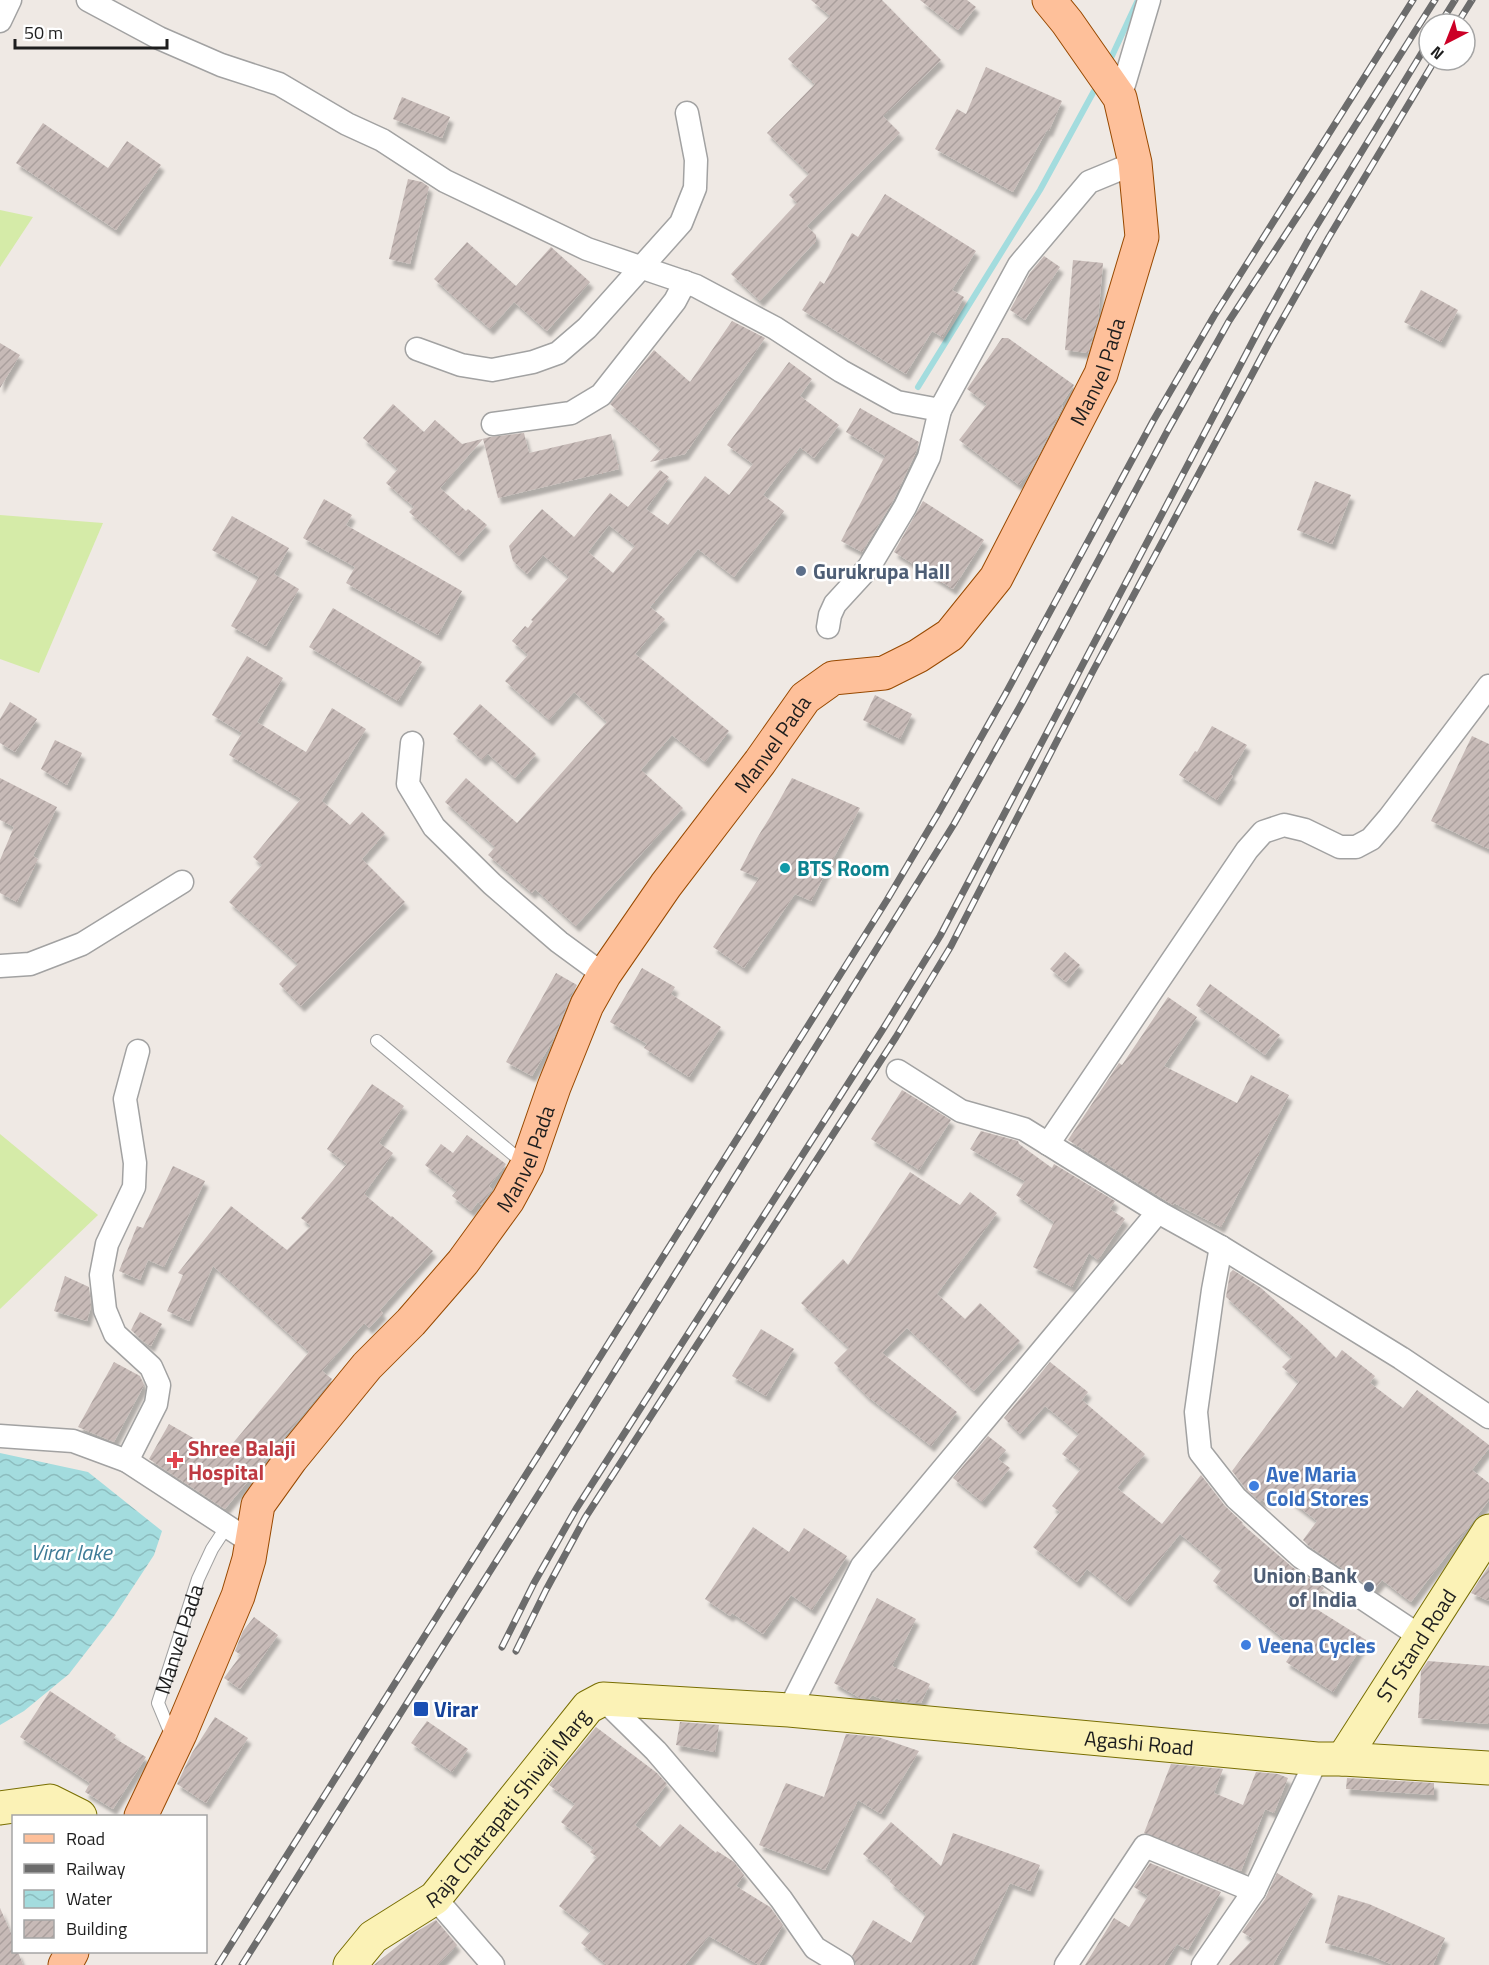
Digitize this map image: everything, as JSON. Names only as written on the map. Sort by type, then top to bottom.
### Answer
[{"type":"main road","name":"Manvel Pada","points":[[239,1534],[291,1459],[367,1366],[411,1322],[463,1262],[508,1200],[527,1166],[554,1087],[587,1005],[604,975],[666,885],[753,771],[805,698],[833,678],[885,673],[918,656],[950,635],[996,578],[1101,374],[1142,237],[1135,163],[1120,98],[1049,0]]},
{"type":"main road","points":[[141,1815],[180,1734],[238,1596],[249,1559],[239,1534]]},
{"type":"street","points":[[0,21],[10,0]]},
{"type":"street","points":[[88,0],[159,38],[221,65],[279,84],[347,124],[382,140],[445,181],[587,249],[685,282],[775,328],[840,370],[897,402],[940,410]]},
{"type":"street","points":[[1120,98],[1149,0]]},
{"type":"street","points":[[417,349],[461,365],[492,370],[533,362],[558,353],[587,328],[681,223],[695,188],[696,160],[687,113]]},
{"type":"street","points":[[828,627],[835,604],[868,567],[905,507],[929,457],[940,410],[1019,265],[1089,183],[1135,163]]},
{"type":"street","points":[[493,424],[571,413],[601,395],[675,302],[685,282]]},
{"type":"street","points":[[1048,1144],[1247,850],[1263,832],[1284,825],[1305,830],[1340,847],[1356,847],[1371,839],[1489,686]]},
{"type":"street","points":[[412,743],[408,784],[434,827],[492,884],[559,942],[604,975]]},
{"type":"street","points":[[0,966],[30,964],[82,944],[182,882]]},
{"type":"street","points":[[127,1461],[156,1404],[159,1385],[151,1367],[115,1334],[105,1310],[101,1275],[106,1244],[134,1187],[135,1163],[125,1100],[138,1051]]},
{"type":"street","points":[[898,1071],[961,1111],[1024,1129],[1401,1358],[1489,1417]]},
{"type":"street","points":[[789,1710],[862,1566],[1158,1212]]},
{"type":"street","points":[[1221,1247],[1196,1412],[1200,1452],[1236,1497],[1301,1557],[1421,1637]]},
{"type":"street","points":[[0,1436],[73,1441],[127,1461],[239,1534]]},
{"type":"street","name":"ST Stand Road","points":[[1330,1759],[1421,1637],[1489,1531]]},
{"type":"street","points":[[603,1699],[656,1751],[740,1849],[781,1899],[815,1948],[843,1965]]},
{"type":"street","name":"Raja Chatrapati Shivaji Marg","points":[[350,1965],[374,1937],[435,1898],[588,1707],[603,1699],[789,1710]]},
{"type":"street","name":"Agashi Road","points":[[789,1710],[1330,1759],[1489,1768]]},
{"type":"street","points":[[1203,1965],[1254,1891],[1330,1759]]},
{"type":"street","points":[[0,1808],[50,1801],[78,1815]]},
{"type":"street","points":[[1066,1965],[1145,1846],[1254,1891]]},
{"type":"street","points":[[435,1898],[493,1965]]},
{"type":"lane","points":[[377,1041],[527,1166]]},
{"type":"lane","name":"Manvel Pada","points":[[180,1734],[168,1727],[158,1702],[198,1579],[212,1549],[239,1534]]},
{"type":"green space","points":[[0,210],[33,217],[0,267]]},
{"type":"green space","points":[[0,515],[103,523],[39,673],[0,659]]},
{"type":"green space","points":[[0,1134],[98,1215],[0,1309]]},
{"type":"water","name":"Virar lake","points":[[0,1453],[88,1472],[162,1531],[154,1555],[114,1616],[69,1674],[24,1711],[0,1725]]},
{"type":"building","points":[[811,0],[882,0],[941,60],[883,116],[900,133],[807,226],[816,235],[816,241],[760,301],[731,274],[797,203],[789,195],[809,174],[767,133],[815,84],[788,59],[830,16]]},
{"type":"building","points":[[920,0],[967,0],[976,7],[958,30]]},
{"type":"building","points":[[986,67],[1062,101],[1049,131],[1047,130],[1013,192],[935,149],[957,109],[966,114]]},
{"type":"building","points":[[402,97],[450,117],[442,138],[393,119]]},
{"type":"building","points":[[43,123],[108,168],[127,141],[161,165],[116,230],[16,163]]},
{"type":"building","points":[[408,179],[422,182],[429,187],[410,264],[389,259]]},
{"type":"building","points":[[885,194],[976,251],[952,290],[964,297],[942,337],[932,331],[906,374],[802,310],[820,281],[824,284],[852,233],[858,237]]},
{"type":"building","points":[[467,242],[516,286],[551,247],[590,282],[547,331],[514,302],[490,329],[434,279]]},
{"type":"building","points":[[1044,256],[1060,267],[1025,320],[1010,310],[1030,273]]},
{"type":"building","points":[[1073,260],[1103,263],[1098,320],[1088,353],[1065,350]]},
{"type":"building","points":[[1421,290],[1458,310],[1441,342],[1404,322]]},
{"type":"building","points":[[732,321],[765,338],[685,454],[650,462],[661,449],[610,404],[654,350],[690,382]]},
{"type":"building","points":[[1002,338],[1008,338],[1074,385],[1061,405],[1063,406],[1032,468],[1019,485],[959,440],[987,404],[967,389]]},
{"type":"building","points":[[0,343],[20,355],[0,388]]},
{"type":"building","points":[[789,362],[812,379],[800,396],[839,425],[814,458],[800,447],[763,495],[784,511],[734,577],[698,549],[650,607],[665,619],[635,654],[729,731],[705,762],[672,735],[641,770],[683,808],[576,926],[535,889],[532,893],[488,855],[495,847],[445,802],[466,778],[517,823],[607,722],[574,692],[549,720],[505,681],[528,655],[512,641],[525,626],[528,628],[533,621],[531,620],[569,577],[543,555],[527,574],[513,561],[509,546],[542,509],[574,537],[610,493],[628,507],[660,470],[669,477],[646,509],[668,525],[705,476],[729,495],[753,464],[727,445]],"holes":[[[609,525],[635,546],[613,573],[588,552]]]},
{"type":"building","points":[[393,404],[424,432],[435,420],[462,444],[490,437],[524,433],[529,453],[611,434],[619,469],[498,498],[483,439],[440,488],[466,511],[468,509],[487,525],[459,556],[409,512],[414,507],[386,483],[398,469],[363,438]]},
{"type":"building","points":[[860,408],[919,442],[893,501],[862,552],[841,541],[885,456],[846,432]]},
{"type":"building","points":[[1315,481],[1351,495],[1332,544],[1297,530]]},
{"type":"building","points":[[324,499],[352,515],[346,525],[462,591],[438,635],[346,583],[355,567],[303,538]]},
{"type":"building","points":[[923,501],[984,540],[953,589],[894,552]]},
{"type":"building","points":[[232,516],[289,548],[274,574],[299,589],[266,646],[231,626],[259,577],[212,550]]},
{"type":"building","points":[[333,608],[422,662],[398,701],[309,647]]},
{"type":"building","points":[[247,656],[283,678],[257,722],[306,752],[332,708],[366,729],[322,801],[350,825],[362,812],[385,833],[362,859],[405,902],[301,1006],[279,984],[298,964],[229,902],[262,865],[253,857],[301,799],[229,755],[242,733],[212,715]]},
{"type":"building","points":[[875,695],[912,714],[900,739],[863,720]]},
{"type":"building","points":[[10,702],[37,719],[15,752],[0,743],[0,719]]},
{"type":"building","points":[[480,704],[536,754],[515,778],[488,754],[482,760],[453,734]]},
{"type":"building","points":[[1212,726],[1247,745],[1230,774],[1233,776],[1217,800],[1179,775],[1195,751],[1197,752]]},
{"type":"building","points":[[1472,736],[1489,744],[1489,849],[1431,821]]},
{"type":"building","points":[[55,740],[82,753],[67,785],[41,769]]},
{"type":"building","points":[[0,778],[57,807],[33,856],[38,859],[17,902],[0,893],[0,860],[14,827],[0,820]]},
{"type":"building","points":[[792,778],[860,808],[811,901],[795,894],[744,968],[713,947],[759,878],[740,870]]},
{"type":"building","points":[[1065,952],[1080,965],[1066,982],[1050,969]]},
{"type":"building","points":[[642,968],[675,987],[671,994],[721,1027],[689,1077],[644,1048],[647,1044],[610,1022]]},
{"type":"building","points":[[556,973],[577,985],[553,1040],[532,1076],[506,1062]]},
{"type":"building","points":[[1210,984],[1280,1035],[1265,1055],[1196,1005]]},
{"type":"building","points":[[1168,997],[1197,1017],[1164,1066],[1237,1103],[1251,1075],[1289,1095],[1221,1227],[1174,1203],[1173,1205],[1068,1140],[1119,1063],[1122,1065]]},
{"type":"building","points":[[372,1084],[404,1106],[379,1143],[393,1153],[364,1194],[433,1251],[380,1310],[383,1313],[369,1328],[364,1323],[322,1371],[332,1379],[225,1509],[149,1459],[169,1424],[223,1455],[309,1352],[213,1266],[189,1321],[167,1311],[183,1275],[178,1273],[231,1206],[287,1250],[311,1226],[301,1218],[347,1164],[327,1149]]},
{"type":"building","points":[[902,1090],[951,1120],[919,1170],[871,1139]]},
{"type":"building","points":[[981,1131],[1018,1141],[1052,1168],[1054,1164],[1115,1201],[1110,1209],[1125,1219],[1098,1260],[1089,1253],[1072,1287],[1033,1267],[1054,1222],[1016,1195],[1025,1181],[970,1149]]},
{"type":"building","points":[[467,1135],[506,1164],[489,1186],[492,1189],[481,1205],[478,1202],[471,1211],[452,1196],[457,1190],[425,1165],[441,1144],[453,1153]]},
{"type":"building","points":[[173,1166],[205,1181],[164,1267],[148,1260],[140,1280],[119,1271],[137,1226],[143,1228]]},
{"type":"building","points":[[910,1172],[960,1205],[970,1192],[997,1213],[937,1294],[965,1319],[980,1303],[1020,1341],[974,1391],[907,1328],[882,1353],[957,1412],[931,1446],[867,1396],[834,1363],[849,1348],[801,1303],[843,1259],[848,1265]]},
{"type":"building","points":[[1233,1270],[1261,1288],[1336,1358],[1342,1350],[1375,1376],[1370,1383],[1403,1408],[1417,1390],[1489,1445],[1472,1470],[1489,1483],[1489,1500],[1411,1602],[1382,1580],[1374,1590],[1309,1546],[1303,1540],[1317,1521],[1276,1489],[1266,1503],[1262,1500],[1260,1502],[1232,1471],[1299,1382],[1282,1367],[1292,1357],[1226,1297],[1230,1273]]},
{"type":"building","points":[[65,1276],[89,1287],[91,1307],[87,1321],[54,1311]]},
{"type":"building","points":[[140,1312],[162,1324],[151,1346],[131,1330]]},
{"type":"building","points":[[761,1329],[794,1349],[766,1396],[732,1376]]},
{"type":"building","points":[[114,1362],[140,1376],[144,1385],[114,1442],[78,1427]]},
{"type":"building","points":[[1050,1362],[1088,1392],[1082,1400],[1145,1454],[1117,1488],[1162,1524],[1201,1475],[1242,1524],[1292,1567],[1324,1588],[1310,1605],[1366,1640],[1333,1692],[1286,1662],[1295,1648],[1213,1581],[1222,1569],[1180,1534],[1127,1601],[1087,1569],[1077,1582],[1033,1547],[1060,1512],[1052,1506],[1081,1469],[1062,1454],[1079,1434],[1045,1406],[1020,1434],[1004,1418]]},
{"type":"building","points":[[988,1436],[1006,1450],[998,1459],[1010,1468],[982,1502],[953,1478]]},
{"type":"building","points":[[753,1527],[789,1552],[804,1528],[847,1556],[812,1610],[791,1595],[763,1634],[732,1613],[730,1616],[705,1599]]},
{"type":"building","points":[[1489,1566],[1489,1601],[1471,1593]]},
{"type":"building","points":[[877,1598],[916,1619],[892,1666],[930,1684],[921,1703],[904,1702],[896,1698],[894,1701],[883,1700],[872,1695],[869,1699],[860,1698],[834,1683]]},
{"type":"building","points":[[254,1617],[278,1635],[240,1689],[224,1678],[241,1655],[235,1651],[243,1631]]},
{"type":"building","points":[[1428,1661],[1489,1666],[1489,1724],[1418,1718],[1421,1671]]},
{"type":"building","points":[[50,1691],[116,1735],[114,1738],[146,1757],[113,1809],[85,1792],[90,1783],[20,1737]]},
{"type":"building","points":[[215,1717],[248,1738],[206,1803],[177,1784],[192,1753]]},
{"type":"building","points":[[427,1721],[468,1749],[452,1772],[411,1743]]},
{"type":"building","points":[[680,1722],[719,1725],[715,1752],[676,1745]]},
{"type":"building","points":[[596,1727],[657,1773],[667,1784],[635,1825],[660,1847],[680,1824],[716,1853],[717,1851],[734,1862],[744,1875],[736,1886],[770,1907],[783,1925],[759,1965],[709,1936],[685,1965],[607,1965],[581,1943],[591,1931],[559,1906],[597,1857],[590,1852],[594,1848],[561,1822],[575,1804],[549,1785]]},
{"type":"building","points":[[846,1734],[878,1737],[919,1751],[881,1814],[858,1800],[825,1870],[759,1845],[786,1783],[824,1797]]},
{"type":"building","points":[[1171,1764],[1223,1769],[1214,1793],[1243,1805],[1256,1772],[1278,1774],[1288,1778],[1274,1813],[1265,1809],[1241,1871],[1144,1833]]},
{"type":"building","points":[[1347,1778],[1434,1783],[1434,1795],[1346,1789]]},
{"type":"building","points":[[891,1822],[941,1866],[953,1833],[1040,1865],[1030,1891],[1010,1883],[971,1965],[856,1965],[852,1956],[873,1920],[911,1943],[926,1914],[890,1882],[892,1879],[863,1854]]},
{"type":"building","points":[[1150,1863],[1221,1892],[1188,1950],[1177,1944],[1164,1965],[1085,1965],[1114,1918],[1129,1927],[1148,1896],[1134,1887]]},
{"type":"building","points":[[1277,1873],[1313,1894],[1273,1965],[1229,1965],[1253,1939],[1242,1932],[1265,1899]]},
{"type":"building","points":[[1338,1895],[1369,1904],[1445,1938],[1433,1965],[1393,1965],[1372,1956],[1325,1943]]},
{"type":"building","points":[[0,1908],[12,1935],[12,1953],[18,1953],[23,1965],[0,1965]]},
{"type":"building","points":[[436,1920],[457,1945],[438,1965],[374,1965],[411,1935]]},
{"type":"waterway","points":[[1111,58],[1138,0]]},
{"type":"waterway","points":[[918,387],[1040,190],[1094,91]]},
{"type":"railway","points":[[218,1965],[887,900],[1006,693],[1153,421],[1214,316],[1413,0]]},
{"type":"railway","points":[[242,1965],[543,1487],[954,824],[1229,321],[1435,0]]},
{"type":"railway","points":[[1448,12],[1455,0]]},
{"type":"railway","points":[[1464,12],[1472,0]]},
{"type":"railway","points":[[502,1647],[534,1583],[576,1509],[940,936],[1265,318],[1311,235],[1417,61]]},
{"type":"railway","points":[[516,1651],[585,1518],[896,1037],[951,946],[1093,671],[1270,341],[1428,72]]},
{"type":"place","name":"Gurukrupa Hall","points":[[801,571]]},
{"type":"place","name":"BTS Room","points":[[785,868]]},
{"type":"place","name":"Shree Balaji Hospital","points":[[175,1460]]},
{"type":"place","name":"Ave Maria Cold Stores","points":[[1254,1486]]},
{"type":"place","name":"Union Bank of India","points":[[1369,1587]]},
{"type":"place","name":"Veena Cycles","points":[[1246,1645]]},
{"type":"place","name":"Virar","points":[[421,1709]]}]
